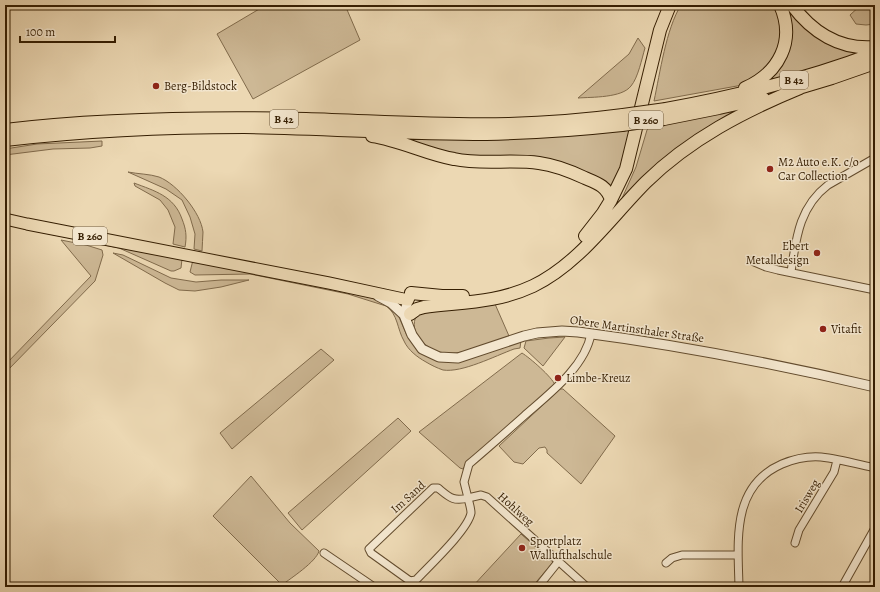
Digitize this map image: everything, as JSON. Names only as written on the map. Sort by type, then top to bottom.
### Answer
[{"type":"highway","name":"B 260","points":[[410,298],[489,293],[521,283],[550,267],[574,247],[594,225],[611,200],[621,180],[630,153],[660,30],[670,5]]},
{"type":"highway","name":"B 260","points":[[410,298],[459,304],[476,303],[502,297],[534,286],[569,263],[600,231],[619,200],[632,170],[669,25],[678,5]]},
{"type":"highway","points":[[712,100],[753,84],[766,75],[775,66],[782,52],[786,35],[785,18],[780,5]]},
{"type":"highway","points":[[792,5],[808,25],[828,38],[850,46],[875,47]]},
{"type":"highway","name":"B 42","points":[[665,114],[712,100],[792,80],[875,53]]},
{"type":"highway","name":"B 42","points":[[5,140],[84,132],[153,128],[243,127],[492,134],[564,130],[746,102],[800,88],[875,63]]},
{"type":"highway","points":[[600,231],[668,162],[693,143],[747,111],[800,88]]},
{"type":"highway","name":"B 42","points":[[5,130],[82,123],[159,119],[305,119],[446,124],[623,120]]},
{"type":"highway","points":[[332,130],[343,134],[375,137],[388,140],[456,160],[484,162],[530,162],[554,166],[602,186],[608,191],[611,200]]},
{"type":"highway","points":[[407,314],[422,307],[459,304]]},
{"type":"main road","name":"B 260","points":[[5,219],[198,258],[329,282],[373,293],[410,298]]},
{"type":"main road","name":"B 260","points":[[329,282],[350,284],[410,298]]},
{"type":"street","points":[[791,272],[798,230],[808,206],[821,190],[875,158]]},
{"type":"street","points":[[752,261],[766,267],[875,290]]},
{"type":"street","name":"B 260","points":[[373,293],[407,314]]},
{"type":"street","name":"Obere Martinsthaler Straße","points":[[410,298],[407,314],[409,328],[414,339],[422,349],[439,357],[448,359],[458,358],[524,336],[537,333],[562,331],[591,334],[731,356],[805,370],[875,387]]},
{"type":"street","points":[[468,498],[464,482],[469,464],[560,384],[584,354],[588,347],[591,334]]},
{"type":"street","points":[[738,587],[739,524],[743,506],[751,490],[763,475],[778,466],[798,458],[820,457],[875,468]]},
{"type":"street","name":"Irisweg","points":[[795,544],[799,530],[834,472],[837,460]]},
{"type":"street","name":"Im Sand","points":[[433,488],[438,488],[454,499],[461,500],[468,498],[470,514],[466,524],[459,534],[413,584],[371,554],[369,551],[370,546],[433,488]]},
{"type":"street","name":"Hohlweg","points":[[468,498],[477,495],[484,496],[587,587]]},
{"type":"street","points":[[842,587],[875,528]]},
{"type":"street","points":[[324,553],[374,587]]},
{"type":"street","points":[[666,563],[672,558],[682,555],[738,554]]},
{"type":"street","points":[[538,587],[558,562]]},
{"type":"shaded area","points":[[266,5],[345,5],[360,40],[253,99],[217,34]]},
{"type":"shaded area","points":[[681,5],[778,5],[784,20],[776,59],[748,84],[654,101],[667,39],[671,26]]},
{"type":"shaded area","points":[[784,5],[806,25],[872,49],[777,80],[763,81],[776,69]]},
{"type":"shaded area","points":[[861,5],[875,5],[875,24],[856,24],[850,15]]},
{"type":"shaded area","points":[[638,38],[645,48],[638,73],[627,90],[614,95],[578,98],[629,54]]},
{"type":"shaded area","points":[[747,105],[745,109],[619,205],[636,167],[647,130],[652,124]]},
{"type":"shaded area","points":[[636,128],[612,192],[579,172],[457,157],[383,135]]},
{"type":"shaded area","points":[[102,141],[102,146],[90,148],[53,149],[5,155],[5,149],[37,144]]},
{"type":"shaded area","points":[[128,172],[159,177],[180,192],[193,208],[201,224],[203,232],[202,251],[194,249],[195,234],[190,217],[182,200],[166,189]]},
{"type":"shaded area","points":[[134,183],[163,195],[179,211],[186,236],[185,247],[173,244],[175,227],[168,210],[160,200],[135,186]]},
{"type":"shaded area","points":[[20,228],[182,259],[181,268],[171,271],[119,248]]},
{"type":"shaded area","points":[[61,240],[102,250],[103,255],[95,281],[5,373],[5,365],[91,276]]},
{"type":"shaded area","points":[[113,253],[123,255],[171,278],[196,282],[249,280],[221,287],[195,291],[179,290]]},
{"type":"shaded area","points":[[193,260],[379,300],[396,310],[407,336],[414,344],[435,359],[521,340],[520,348],[469,367],[443,370],[416,356],[410,350],[402,336],[393,313],[386,306],[348,294],[250,274],[195,275],[190,272]]},
{"type":"shaded area","points":[[495,304],[509,336],[474,349],[449,353],[438,351],[427,346],[418,336],[414,327],[414,322],[418,313]]},
{"type":"shaded area","points":[[565,337],[543,366],[524,348],[526,341]]},
{"type":"shaded area","points":[[321,349],[334,360],[232,449],[220,433]]},
{"type":"shaded area","points":[[522,353],[535,363],[555,385],[466,464],[463,469],[460,468],[419,432]]},
{"type":"shaded area","points":[[560,389],[563,389],[615,436],[581,484],[547,453],[545,447],[539,448],[523,464],[514,462],[499,446]]},
{"type":"shaded area","points":[[398,418],[411,431],[302,530],[288,513]]},
{"type":"shaded area","points":[[251,476],[290,523],[319,551],[308,565],[282,585],[213,516]]},
{"type":"shaded area","name":"Sportplatz Wallufthalschule","points":[[521,534],[553,562],[532,587],[472,587]]},
{"type":"place","name":"Berg-Bildstock","points":[[156,86]]},
{"type":"place","name":"M2 Auto e.K. c/o Car Collection","points":[[770,169]]},
{"type":"place","name":"Ebert Metalldesign","points":[[817,253]]},
{"type":"place","name":"Vitafit","points":[[823,329]]},
{"type":"place","name":"Limbe-Kreuz","points":[[558,378]]},
{"type":"place","name":"Sportplatz Wallufthalschule","points":[[522,548]]}]
